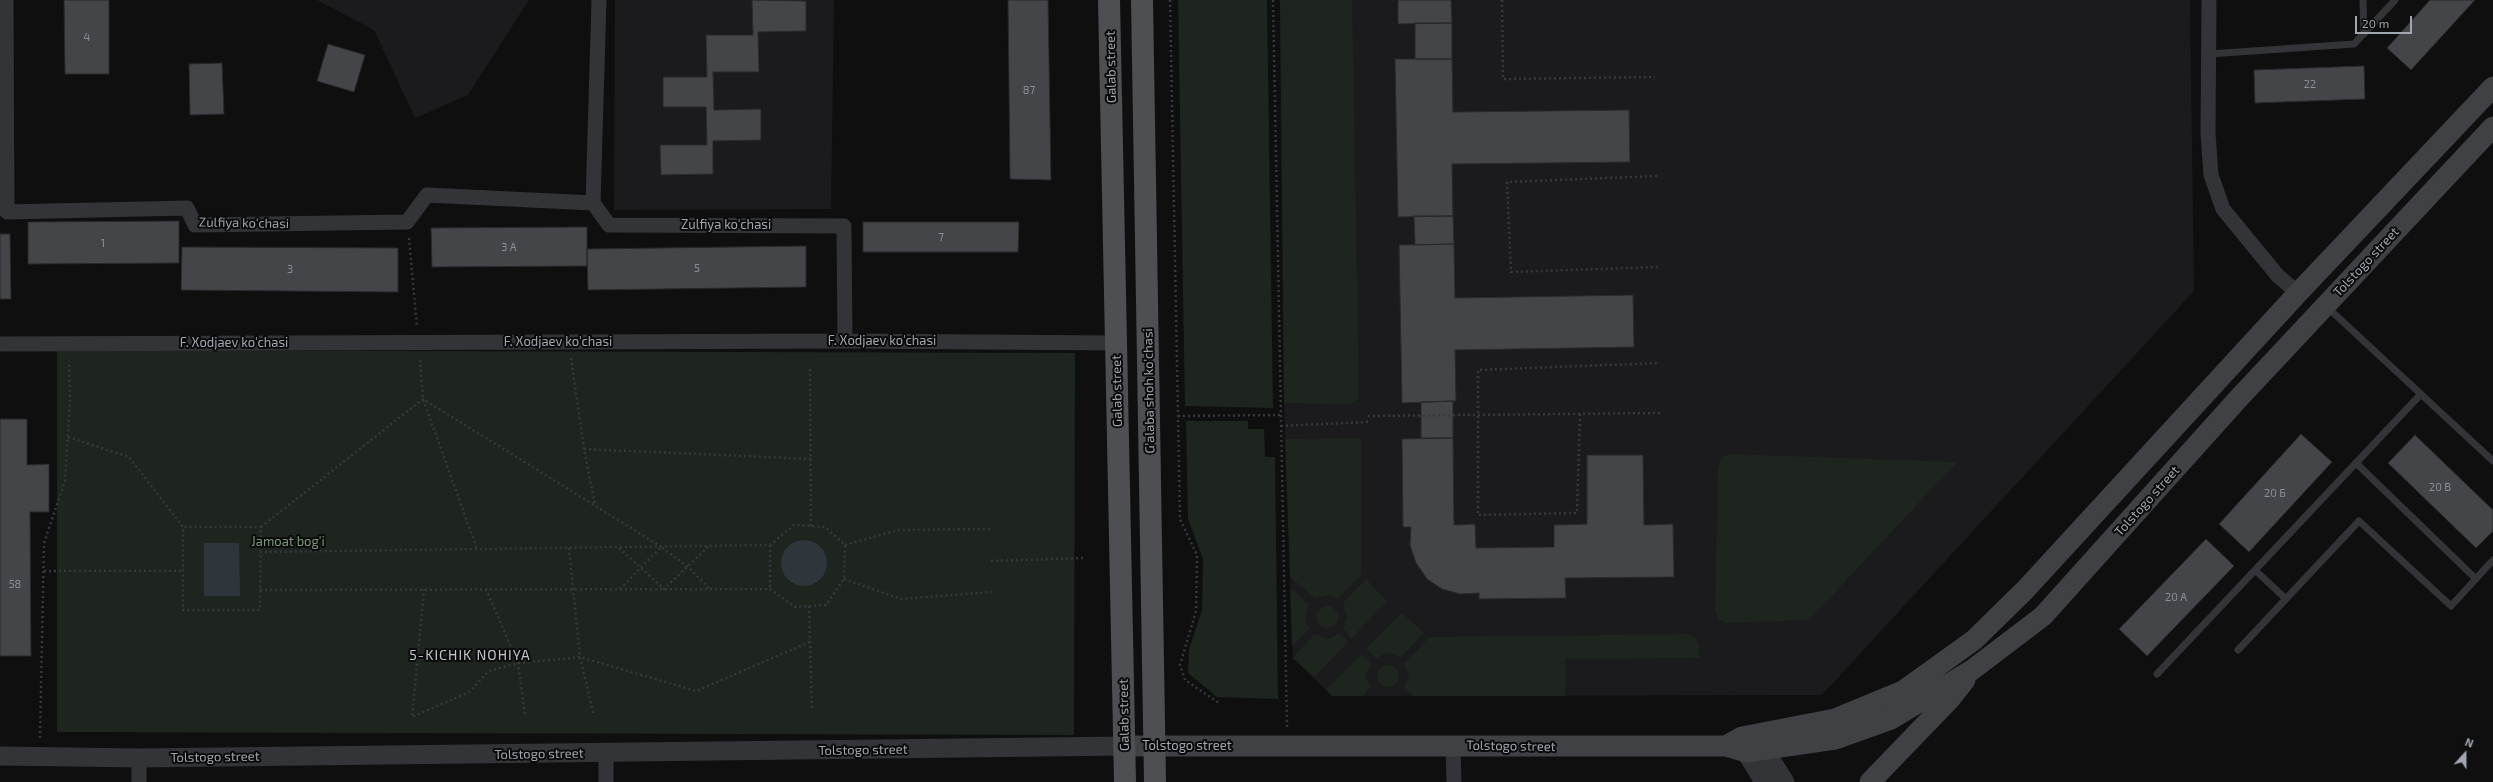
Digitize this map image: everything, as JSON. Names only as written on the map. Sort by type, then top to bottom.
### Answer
[{"type":"main road","name":"Galab street","points":[[1109,0],[1125,782]]},
{"type":"main road","name":"G'alaba shoh ko'chasi","points":[[1142,0],[1155,782]]},
{"type":"main road","name":"Tolstogo street","points":[[1748,743],[1835,719],[1903,691],[1974,640],[2025,590],[2298,292],[2493,87]]},
{"type":"main road","name":"Tolstogo street","points":[[1125,746],[1453,746],[1748,743],[1835,739],[1891,719],[1972,670],[2043,616],[2233,405],[2493,127]]},
{"type":"main road","points":[[1870,782],[1950,699],[1972,670]]},
{"type":"street","name":"Zulfiya ko'chasi","points":[[6,0],[7,212],[187,208],[195,225],[407,222]]},
{"type":"street","points":[[407,222],[427,195],[593,203],[599,0]]},
{"type":"street","points":[[2208,0],[2210,54],[2208,133],[2211,175],[2223,209],[2278,276],[2298,292]]},
{"type":"street","name":"Zulfiya ko'chasi","points":[[593,203],[609,224],[844,226],[845,341]]},
{"type":"street","name":"F. Xodjaev ko'chasi","points":[[0,344],[845,341],[1116,343]]},
{"type":"street","points":[[1748,743],[1764,782]]},
{"type":"street","points":[[1748,743],[1785,782]]},
{"type":"street","name":"Tolstogo street","points":[[0,756],[139,758],[1125,746]]},
{"type":"street","points":[[1453,746],[1454,782]]},
{"type":"street","points":[[606,753],[606,782]]},
{"type":"street","points":[[139,758],[139,782]]},
{"type":"lane","points":[[2363,0],[2364,34]]},
{"type":"lane","points":[[2210,54],[2354,44],[2395,0]]},
{"type":"lane","points":[[2326,306],[2493,461]]},
{"type":"lane","points":[[2157,674],[2421,394]]},
{"type":"lane","points":[[2356,463],[2476,579]]},
{"type":"lane","points":[[2238,650],[2359,521],[2451,606],[2493,560]]},
{"type":"lane","points":[[2255,570],[2286,599]]},
{"type":"path","points":[[1170,0],[1180,519],[1197,555],[1196,612],[1180,665],[1185,680],[1219,703]]},
{"type":"path","points":[[1273,0],[1288,746]]},
{"type":"path","points":[[1502,0],[1503,79],[1655,77]]},
{"type":"path","points":[[1657,176],[1507,182],[1511,272],[1659,268]]},
{"type":"path","points":[[407,222],[423,399],[477,549]]},
{"type":"path","points":[[569,342],[584,449],[595,506]]},
{"type":"path","points":[[40,756],[40,678],[44,543],[65,482],[70,401],[69,344]]},
{"type":"path","points":[[1580,414],[1576,513],[1478,515],[1478,370],[1660,363]]},
{"type":"path","points":[[810,369],[811,526]]},
{"type":"path","points":[[423,399],[661,547],[687,566],[710,589]]},
{"type":"path","points":[[183,527],[261,527],[423,399]]},
{"type":"path","points":[[1368,416],[1661,413]]},
{"type":"path","points":[[1178,416],[1281,415]]},
{"type":"path","points":[[1281,426],[1368,422]]},
{"type":"path","points":[[68,437],[129,457],[183,527],[183,610],[260,610],[261,527]]},
{"type":"path","points":[[584,449],[811,459]]},
{"type":"path","points":[[260,552],[770,545],[794,525],[825,527],[845,545],[844,579],[826,605],[795,607],[770,589],[260,590]]},
{"type":"path","points":[[845,545],[898,530],[991,529]]},
{"type":"path","points":[[770,545],[770,589]]},
{"type":"path","points":[[664,589],[709,546]]},
{"type":"path","points":[[619,547],[664,589]]},
{"type":"path","points":[[620,589],[661,547]]},
{"type":"path","points":[[569,548],[580,657],[594,716]]},
{"type":"path","points":[[991,561],[1085,558]]},
{"type":"path","points":[[44,571],[183,571]]},
{"type":"path","points":[[844,579],[902,598],[992,592]]},
{"type":"path","points":[[424,589],[412,717],[469,692],[490,671],[518,663],[580,657],[696,691],[810,642]]},
{"type":"path","points":[[486,589],[518,663],[525,716]]},
{"type":"path","points":[[809,606],[812,710]]},
{"type":"shaded area","points":[[317,0],[529,0],[468,95],[415,118],[374,30]]},
{"type":"shaded area","points":[[615,0],[834,0],[831,209],[614,210]]},
{"type":"shaded area","points":[[1280,0],[2190,0],[2194,291],[1822,695],[1332,696],[1293,658],[1284,403]]},
{"type":"shaded area","points":[[804,540],[817,544],[823,550],[827,563],[823,576],[817,582],[804,586],[791,582],[785,576],[781,563],[785,550],[791,544]]},
{"type":"shaded area","points":[[204,543],[239,543],[240,596],[204,596]]},
{"type":"green space","points":[[1178,0],[1267,0],[1273,408],[1185,406]]},
{"type":"green space","points":[[1280,0],[1352,0],[1359,398],[1350,404],[1284,403]]},
{"type":"green space","name":"Jamoat bog'i","points":[[57,350],[1075,353],[1074,735],[57,732]]},
{"type":"green space","points":[[1186,421],[1248,421],[1248,429],[1264,429],[1265,457],[1275,457],[1278,699],[1217,697],[1188,673],[1189,649],[1202,610],[1203,559],[1188,519]]},
{"type":"green space","points":[[1361,438],[1361,575],[1338,599],[1329,595],[1315,598],[1290,577],[1285,439]]},
{"type":"green space","points":[[1732,454],[1957,462],[1809,620],[1726,623],[1718,619],[1715,611],[1718,468],[1722,457]]},
{"type":"green space","points":[[1366,579],[1387,601],[1352,638],[1343,629],[1347,617],[1343,603]]},
{"type":"green space","points":[[1290,588],[1309,604],[1305,620],[1310,629],[1292,646]]},
{"type":"green space","points":[[1323,606],[1331,606],[1338,613],[1338,621],[1331,628],[1323,628],[1316,621],[1316,613]]},
{"type":"green space","points":[[1402,613],[1424,633],[1401,657],[1387,653],[1376,658],[1366,649]]},
{"type":"green space","points":[[1339,633],[1348,642],[1314,677],[1293,658],[1314,634],[1328,639]]},
{"type":"green space","points":[[1687,634],[1695,638],[1699,645],[1699,658],[1565,659],[1565,696],[1413,696],[1404,688],[1409,676],[1404,664],[1429,637]]},
{"type":"green space","points":[[1361,654],[1371,663],[1365,676],[1370,687],[1363,696],[1332,696],[1326,690]]},
{"type":"green space","points":[[1384,665],[1392,665],[1399,672],[1399,680],[1392,687],[1384,687],[1377,680],[1377,672]]},
{"type":"building","points":[[64,0],[109,0],[109,74],[65,74]]},
{"type":"building","points":[[752,0],[806,1],[806,31],[758,32],[759,72],[713,72],[714,110],[761,109],[761,140],[713,141],[713,174],[661,175],[660,145],[707,145],[706,107],[663,107],[663,77],[707,77],[706,35],[753,35]]},
{"type":"building","points":[[1008,0],[1048,0],[1051,180],[1010,179]]},
{"type":"building","points":[[1398,0],[1451,0],[1452,23],[1398,24]]},
{"type":"building","points":[[2430,0],[2475,0],[2411,70],[2387,48]]},
{"type":"building","points":[[1415,23],[1452,23],[1452,59],[1415,59]]},
{"type":"building","points":[[328,44],[365,55],[354,92],[317,81]]},
{"type":"building","points":[[1395,59],[1452,59],[1453,112],[1629,110],[1630,162],[1452,164],[1453,216],[1398,217]]},
{"type":"building","points":[[222,63],[224,114],[190,115],[189,64]]},
{"type":"building","points":[[2364,66],[2365,99],[2255,103],[2254,70]]},
{"type":"building","points":[[1414,216],[1453,216],[1454,244],[1415,245]]},
{"type":"building","points":[[179,221],[179,263],[28,264],[28,222]]},
{"type":"building","points":[[863,222],[1019,222],[1018,252],[863,252]]},
{"type":"building","points":[[587,227],[587,266],[432,267],[431,228]]},
{"type":"building","points":[[0,234],[10,234],[11,299],[0,299]]},
{"type":"building","points":[[1454,244],[1455,298],[1633,295],[1634,347],[1455,350],[1456,401],[1402,403],[1399,245]]},
{"type":"building","points":[[806,246],[806,287],[588,290],[587,249]]},
{"type":"building","points":[[182,247],[398,248],[398,292],[181,290]]},
{"type":"building","points":[[1453,401],[1453,438],[1421,438],[1421,402]]},
{"type":"building","points":[[0,419],[27,419],[27,465],[49,464],[49,512],[30,512],[31,656],[0,656]]},
{"type":"building","points":[[2301,434],[2332,462],[2249,552],[2219,524]]},
{"type":"building","points":[[2415,435],[2493,510],[2493,531],[2476,548],[2388,463]]},
{"type":"building","points":[[1453,438],[1454,525],[1475,524],[1476,548],[1554,547],[1554,525],[1587,524],[1587,455],[1643,455],[1644,525],[1673,524],[1674,577],[1565,578],[1566,598],[1479,599],[1479,593],[1460,594],[1442,589],[1427,579],[1416,563],[1410,545],[1411,527],[1403,527],[1402,439]]},
{"type":"building","points":[[2206,539],[2234,566],[2147,656],[2119,629]]},
{"type":"district","name":"5-KICHIK NOHIYA","points":[[470,655]]}]
